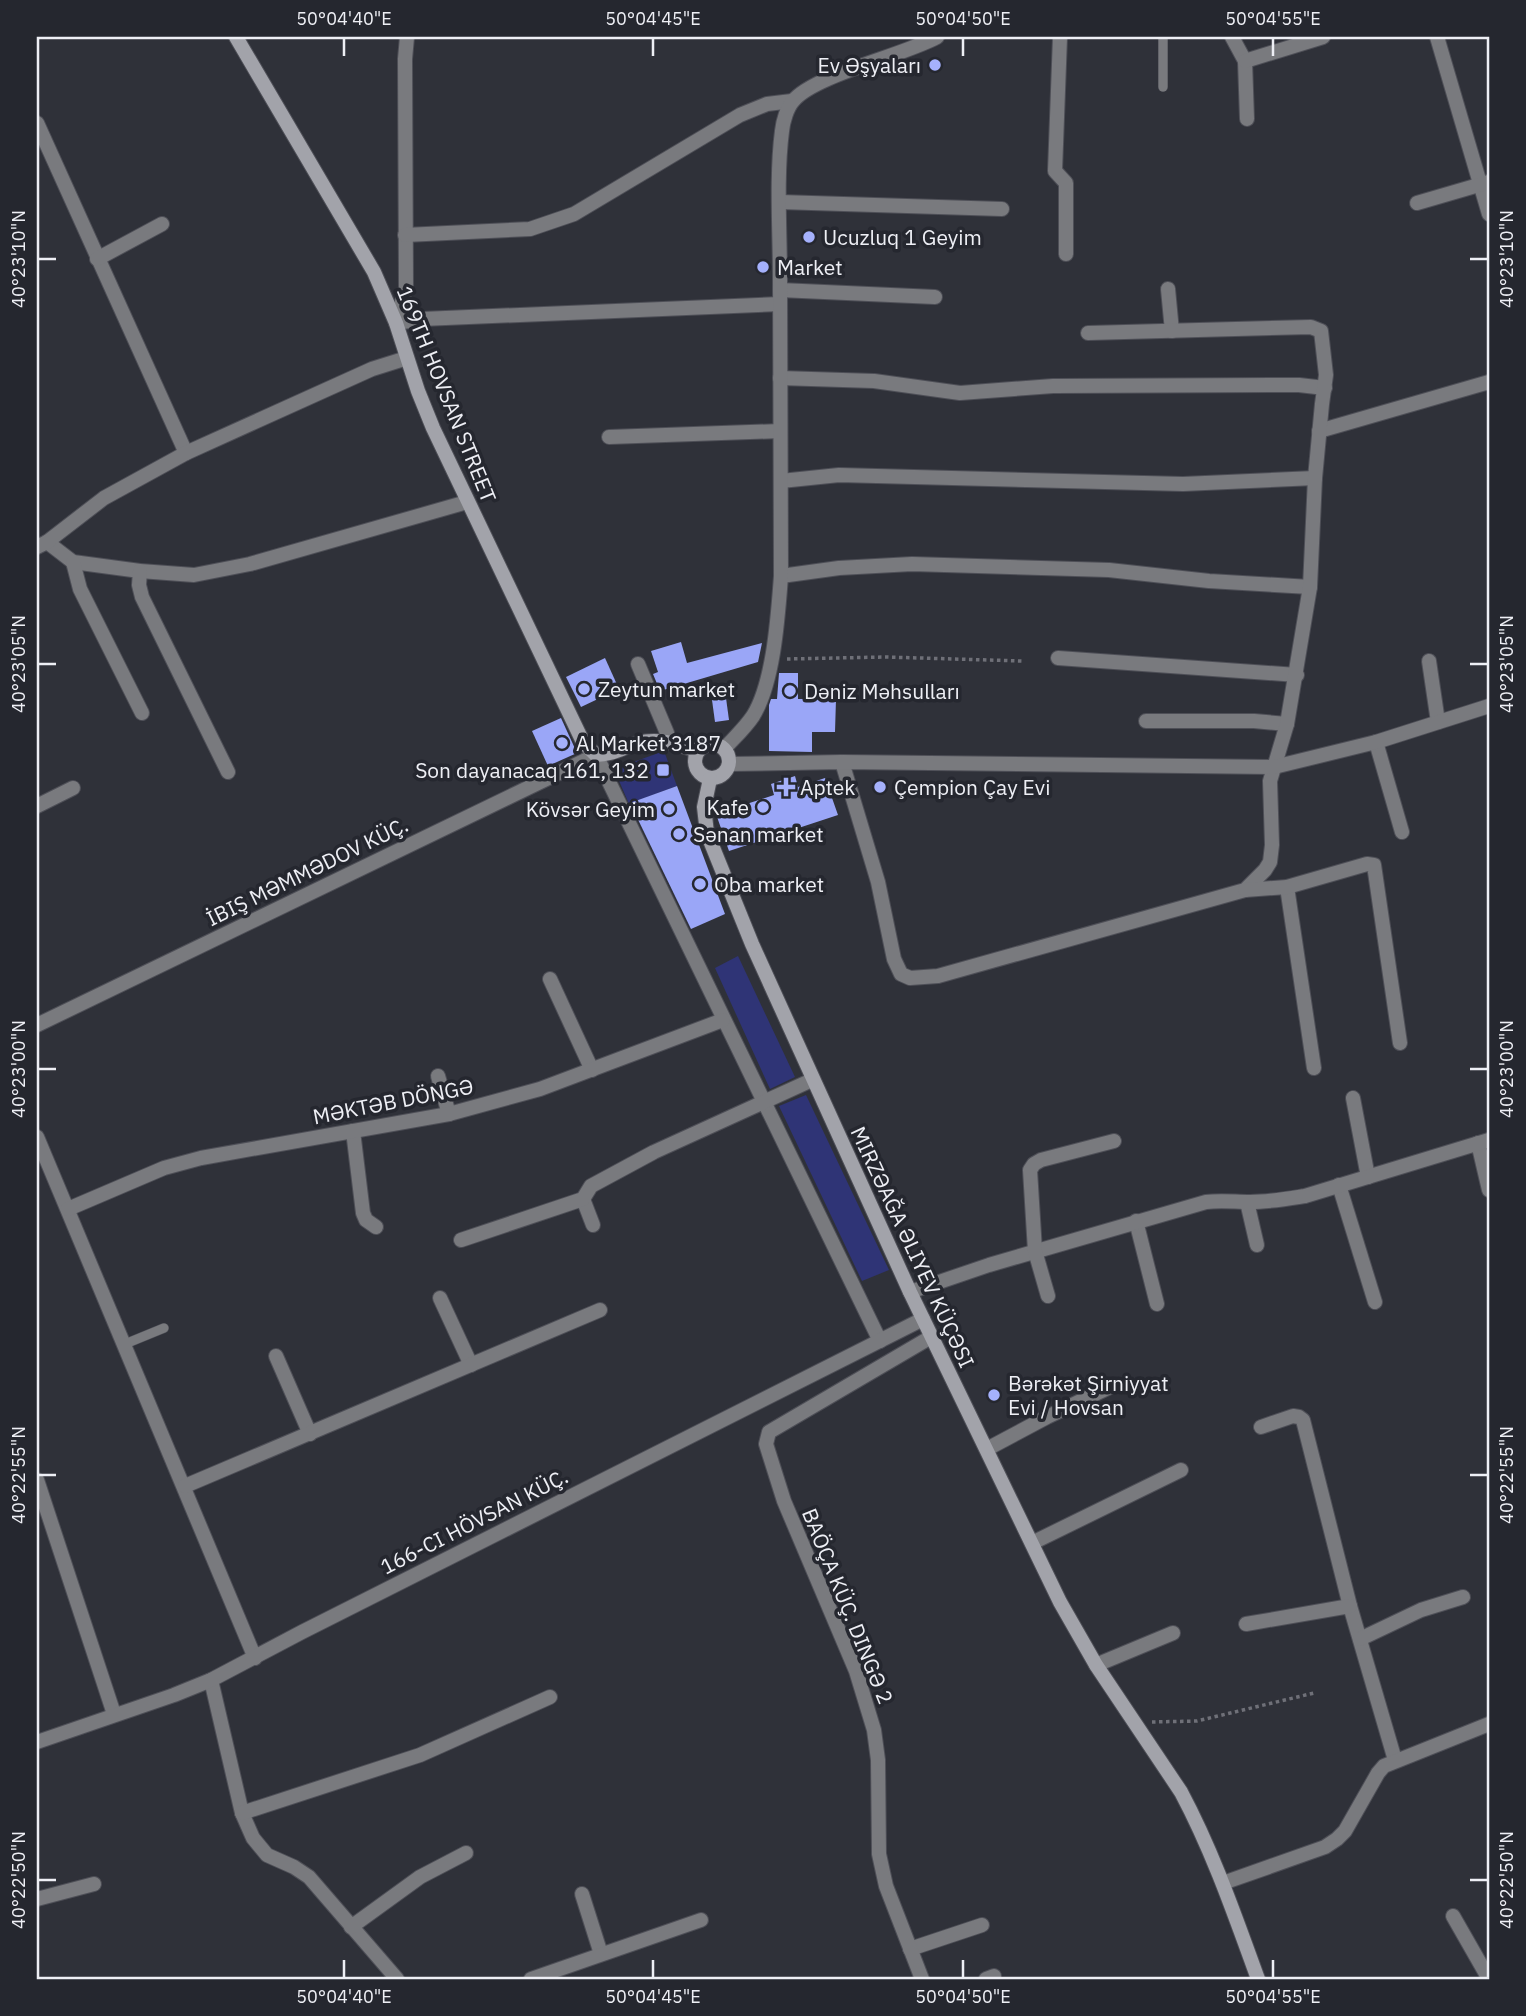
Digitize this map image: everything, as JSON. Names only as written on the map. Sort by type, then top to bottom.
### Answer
[{"type":"street","name":"169TH HOVSAN STREET","points":[[236,37],[374,272],[396,323],[433,428],[467,502],[583,742],[596,755]]},
{"type":"street","points":[[407,37],[406,288],[396,323],[422,319],[780,297],[935,297]]},
{"type":"street","points":[[724,749],[754,714],[762,697],[778,613],[781,576],[782,129],[792,102],[805,91],[825,80],[919,47],[937,37]]},
{"type":"street","points":[[1060,37],[1055,171],[1066,183],[1066,254]]},
{"type":"street","points":[[1233,37],[1245,61],[1247,119]]},
{"type":"street","points":[[1245,61],[1323,37]]},
{"type":"street","points":[[1437,37],[1485,183],[1489,214]]},
{"type":"street","points":[[405,234],[530,229],[574,214],[740,115],[767,104],[792,102]]},
{"type":"street","points":[[37,123],[186,453]]},
{"type":"street","points":[[1418,203],[1485,183]]},
{"type":"street","points":[[780,202],[1002,209]]},
{"type":"street","points":[[97,259],[162,224]]},
{"type":"street","points":[[1168,289],[1172,331]]},
{"type":"street","points":[[1088,333],[1311,327],[1321,331],[1326,360],[1325,388],[1315,478],[1310,587],[1297,675],[1269,795],[1272,845],[1270,862],[1245,890]]},
{"type":"street","points":[[407,358],[372,369],[186,453],[104,498],[42,544],[73,562],[194,575],[250,564],[467,502]]},
{"type":"street","points":[[780,377],[874,381],[960,393],[1053,386],[1298,384],[1325,388]]},
{"type":"street","points":[[1319,431],[1489,382]]},
{"type":"street","points":[[609,437],[780,431]]},
{"type":"street","points":[[781,481],[839,475],[1183,484],[1315,478]]},
{"type":"street","points":[[73,562],[80,589],[142,713]]},
{"type":"street","points":[[781,576],[839,568],[912,564],[1110,570],[1209,581],[1310,587]]},
{"type":"street","points":[[140,571],[142,597],[228,772]]},
{"type":"street","points":[[1058,658],[1297,675]]},
{"type":"street","points":[[1429,661],[1438,723]]},
{"type":"street","points":[[638,664],[669,742]]},
{"type":"street","points":[[729,764],[842,762],[1274,767],[1376,742],[1489,706]]},
{"type":"street","points":[[1146,721],[1254,721],[1287,724]]},
{"type":"street","points":[[698,751],[669,742],[645,741],[610,754],[596,755],[880,1341]]},
{"type":"street","points":[[1376,742],[1402,832]]},
{"type":"street","points":[[713,744],[724,749],[729,764],[725,774],[710,779],[701,775],[695,766],[698,751],[713,744]]},
{"type":"street","name":"İBIŞ MƏMMƏDOV KÜÇ.","points":[[37,1025],[596,755]]},
{"type":"street","points":[[842,762],[878,882],[894,960],[901,974],[909,978],[938,976],[1245,890],[1287,887],[1367,864],[1374,865],[1400,1043]]},
{"type":"street","name":"MIRZƏAĞA ƏLIYEV KÜÇƏSI","points":[[710,779],[704,807],[707,833],[812,1080],[909,1292],[1060,1602],[1096,1665],[1181,1792],[1207,1842],[1258,1979]]},
{"type":"street","points":[[37,806],[73,788]]},
{"type":"street","points":[[1287,887],[1314,1068]]},
{"type":"street","points":[[550,979],[592,1069]]},
{"type":"street","name":"MƏKTƏB DÖNGƏ","points":[[68,1209],[164,1168],[201,1158],[449,1114],[540,1089],[723,1020]]},
{"type":"street","points":[[438,1076],[449,1114]]},
{"type":"street","points":[[461,1240],[583,1199],[591,1186],[622,1169],[812,1080]]},
{"type":"street","points":[[1353,1098],[1368,1177]]},
{"type":"street","points":[[353,1131],[363,1213],[366,1220],[376,1227]]},
{"type":"street","points":[[37,1136],[255,1658]]},
{"type":"street","points":[[1048,1296],[1035,1251],[1030,1170],[1041,1160],[1114,1141]]},
{"type":"street","points":[[909,1292],[1035,1251],[1206,1202],[1278,1201],[1305,1196],[1484,1142],[1489,1190]]},
{"type":"street","points":[[1339,1185],[1375,1302]]},
{"type":"street","points":[[583,1199],[593,1225]]},
{"type":"street","points":[[1247,1202],[1256,1245]]},
{"type":"street","points":[[1136,1221],[1157,1304]]},
{"type":"street","points":[[440,1298],[471,1364]]},
{"type":"street","points":[[185,1486],[600,1310]]},
{"type":"street","points":[[37,1742],[211,1680],[923,1319]]},
{"type":"street","points":[[922,1979],[886,1886],[879,1854],[878,1760],[874,1730],[856,1671],[784,1501],[766,1444],[769,1432],[931,1337]]},
{"type":"street","points":[[276,1356],[310,1434]]},
{"type":"street","points":[[987,1449],[1047,1416],[1112,1387]]},
{"type":"street","points":[[1261,1427],[1293,1416],[1299,1416],[1303,1420],[1350,1606],[1395,1760]]},
{"type":"street","points":[[1032,1543],[1181,1471]]},
{"type":"street","points":[[37,1480],[114,1714]]},
{"type":"street","points":[[1360,1639],[1421,1610],[1463,1597]]},
{"type":"street","points":[[1246,1624],[1350,1606]]},
{"type":"street","points":[[1096,1665],[1173,1633]]},
{"type":"street","points":[[211,1680],[242,1813],[253,1838],[267,1855],[295,1867],[309,1877],[397,1979]]},
{"type":"street","points":[[242,1813],[420,1755],[550,1697]]},
{"type":"street","points":[[1223,1883],[1325,1847],[1345,1831],[1384,1766],[1489,1724]]},
{"type":"street","points":[[351,1927],[420,1877],[466,1853]]},
{"type":"street","points":[[37,1899],[94,1884]]},
{"type":"street","points":[[582,1894],[601,1954]]},
{"type":"street","points":[[1453,1916],[1489,1979]]},
{"type":"street","points":[[531,1979],[701,1920]]},
{"type":"street","points":[[910,1950],[982,1925]]},
{"type":"lane","points":[[1163,37],[1163,87]]},
{"type":"lane","points":[[125,1344],[164,1328]]},
{"type":"path","points":[[771,660],[886,657],[1022,661]]},
{"type":"path","points":[[1136,1726],[1164,1721],[1197,1721],[1314,1693]]},
{"type":"shaded area","points":[[664,751],[677,786],[629,804],[614,769]]},
{"type":"shaded area","points":[[738,956],[795,1077],[770,1089],[715,968]]},
{"type":"shaded area","points":[[806,1095],[889,1270],[862,1281],[779,1106]]},
{"type":"building","points":[[681,642],[687,663],[762,643],[758,662],[660,691],[653,674],[658,672],[651,651]]},
{"type":"building","points":[[605,658],[619,689],[581,707],[566,677]]},
{"type":"building","points":[[779,673],[798,673],[798,699],[836,699],[835,732],[812,732],[812,752],[769,751],[769,705],[771,699],[777,699]]},
{"type":"building","points":[[726,698],[729,720],[715,722],[712,700]]},
{"type":"building","points":[[561,718],[577,753],[548,766],[532,731]]},
{"type":"building","points":[[795,776],[798,787],[825,778],[838,815],[729,851],[716,814],[774,795],[771,784]]},
{"type":"building","points":[[677,786],[725,914],[691,929],[630,803]]},
{"type":"place","name":"Ev Əşyaları","points":[[935,65]]},
{"type":"place","name":"Ucuzluq 1 Geyim","points":[[809,237]]},
{"type":"place","name":"Market","points":[[763,267]]},
{"type":"place","name":"Zeytun market","points":[[584,689]]},
{"type":"place","name":"Dəniz Məhsulları","points":[[790,691]]},
{"type":"place","name":"Al Market 3187","points":[[562,743]]},
{"type":"place","name":"Son dayanacaq 161, 132","points":[[663,770]]},
{"type":"place","name":"Aptek","points":[[786,787]]},
{"type":"place","name":"Çempion Çay Evi","points":[[880,787]]},
{"type":"place","name":"Kafe","points":[[763,807]]},
{"type":"place","name":"Kövsər Geyim","points":[[669,809]]},
{"type":"place","name":"Sənan market","points":[[679,834]]},
{"type":"place","name":"Oba market","points":[[700,884]]},
{"type":"place","name":"Bərəkət Şirniyyat Evi / Hovsan","points":[[994,1395]]}]
